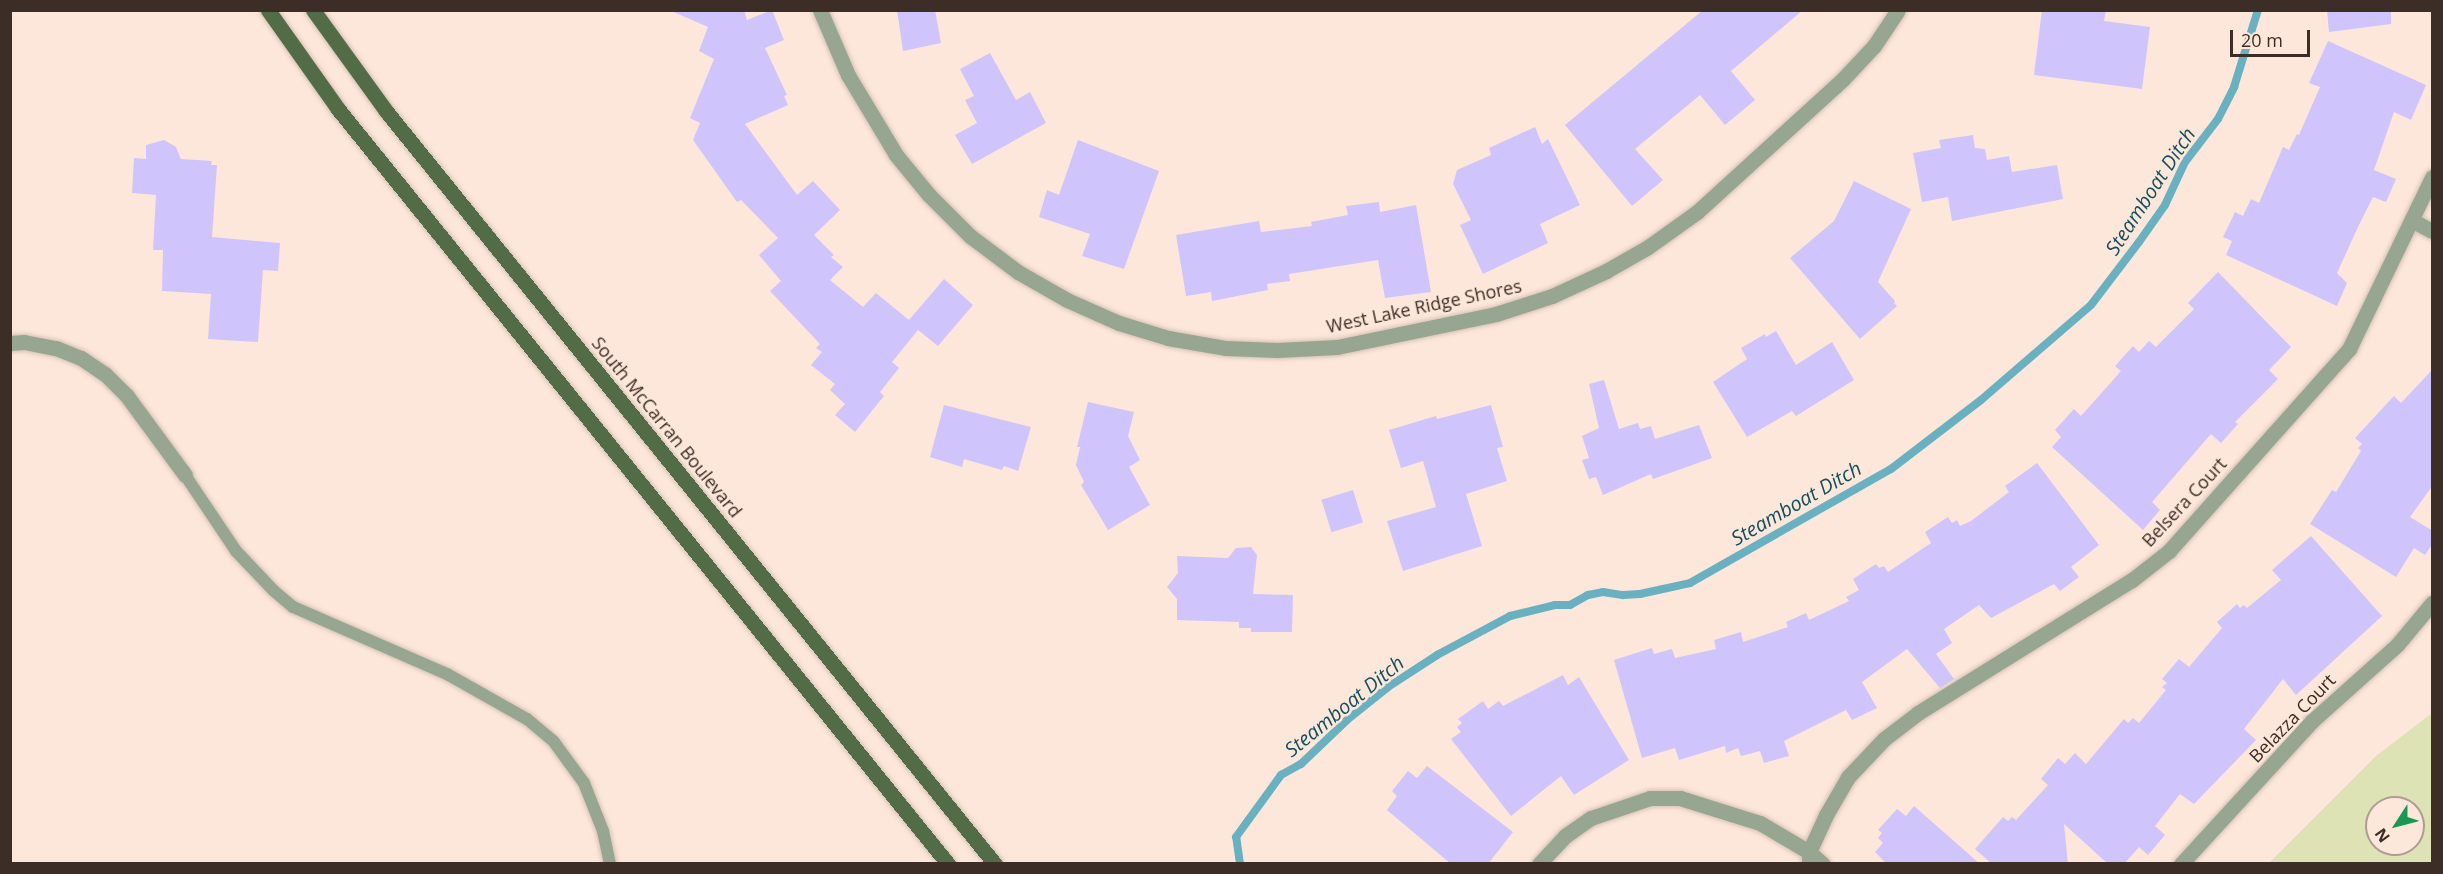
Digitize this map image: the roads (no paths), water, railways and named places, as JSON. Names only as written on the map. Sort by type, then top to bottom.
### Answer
[{"type":"main road","points":[[268,10],[352,127],[948,864]]},
{"type":"main road","name":"South McCarran Boulevard","points":[[313,10],[386,111],[995,864]]},
{"type":"street","name":"West Lake Ridge Shores","points":[[820,10],[849,75],[896,155],[929,195],[970,236],[1018,272],[1067,300],[1119,323],[1168,338],[1226,348],[1276,351],[1337,347],[1496,314],[1552,296],[1606,271],[1648,247],[1697,212],[1843,79],[1874,46],[1898,10]]},
{"type":"street","name":"Belsera Court","points":[[1797,864],[1809,858],[1826,815],[1848,777],[1884,740],[1918,713],[2132,580],[2169,551],[2349,349],[2433,177]]},
{"type":"street","points":[[2413,221],[2433,231]]},
{"type":"street","points":[[10,343],[24,342],[56,348],[81,358],[105,374],[127,396],[185,475]]},
{"type":"street","name":"Belazza Court","points":[[2181,864],[2312,721],[2397,645],[2433,603]]},
{"type":"street","points":[[1539,864],[1565,836],[1591,818],[1650,798],[1680,798],[1760,823],[1809,858],[1823,864]]},
{"type":"lane","points":[[185,475],[236,551],[274,591],[293,607],[447,674],[527,719],[554,741],[584,783],[603,831],[610,864]]},
{"type":"waterway","name":"Steamboat Ditch","points":[[1240,864],[1236,837],[1281,775],[1301,764],[1347,720],[1388,687],[1437,655],[1510,616],[1555,605],[1570,605],[1588,595],[1603,592],[1623,595],[1640,594],[1690,583],[1891,469],[1981,400],[2091,305],[2139,242],[2165,205],[2185,162],[2218,119],[2234,87],[2258,10]]}]
